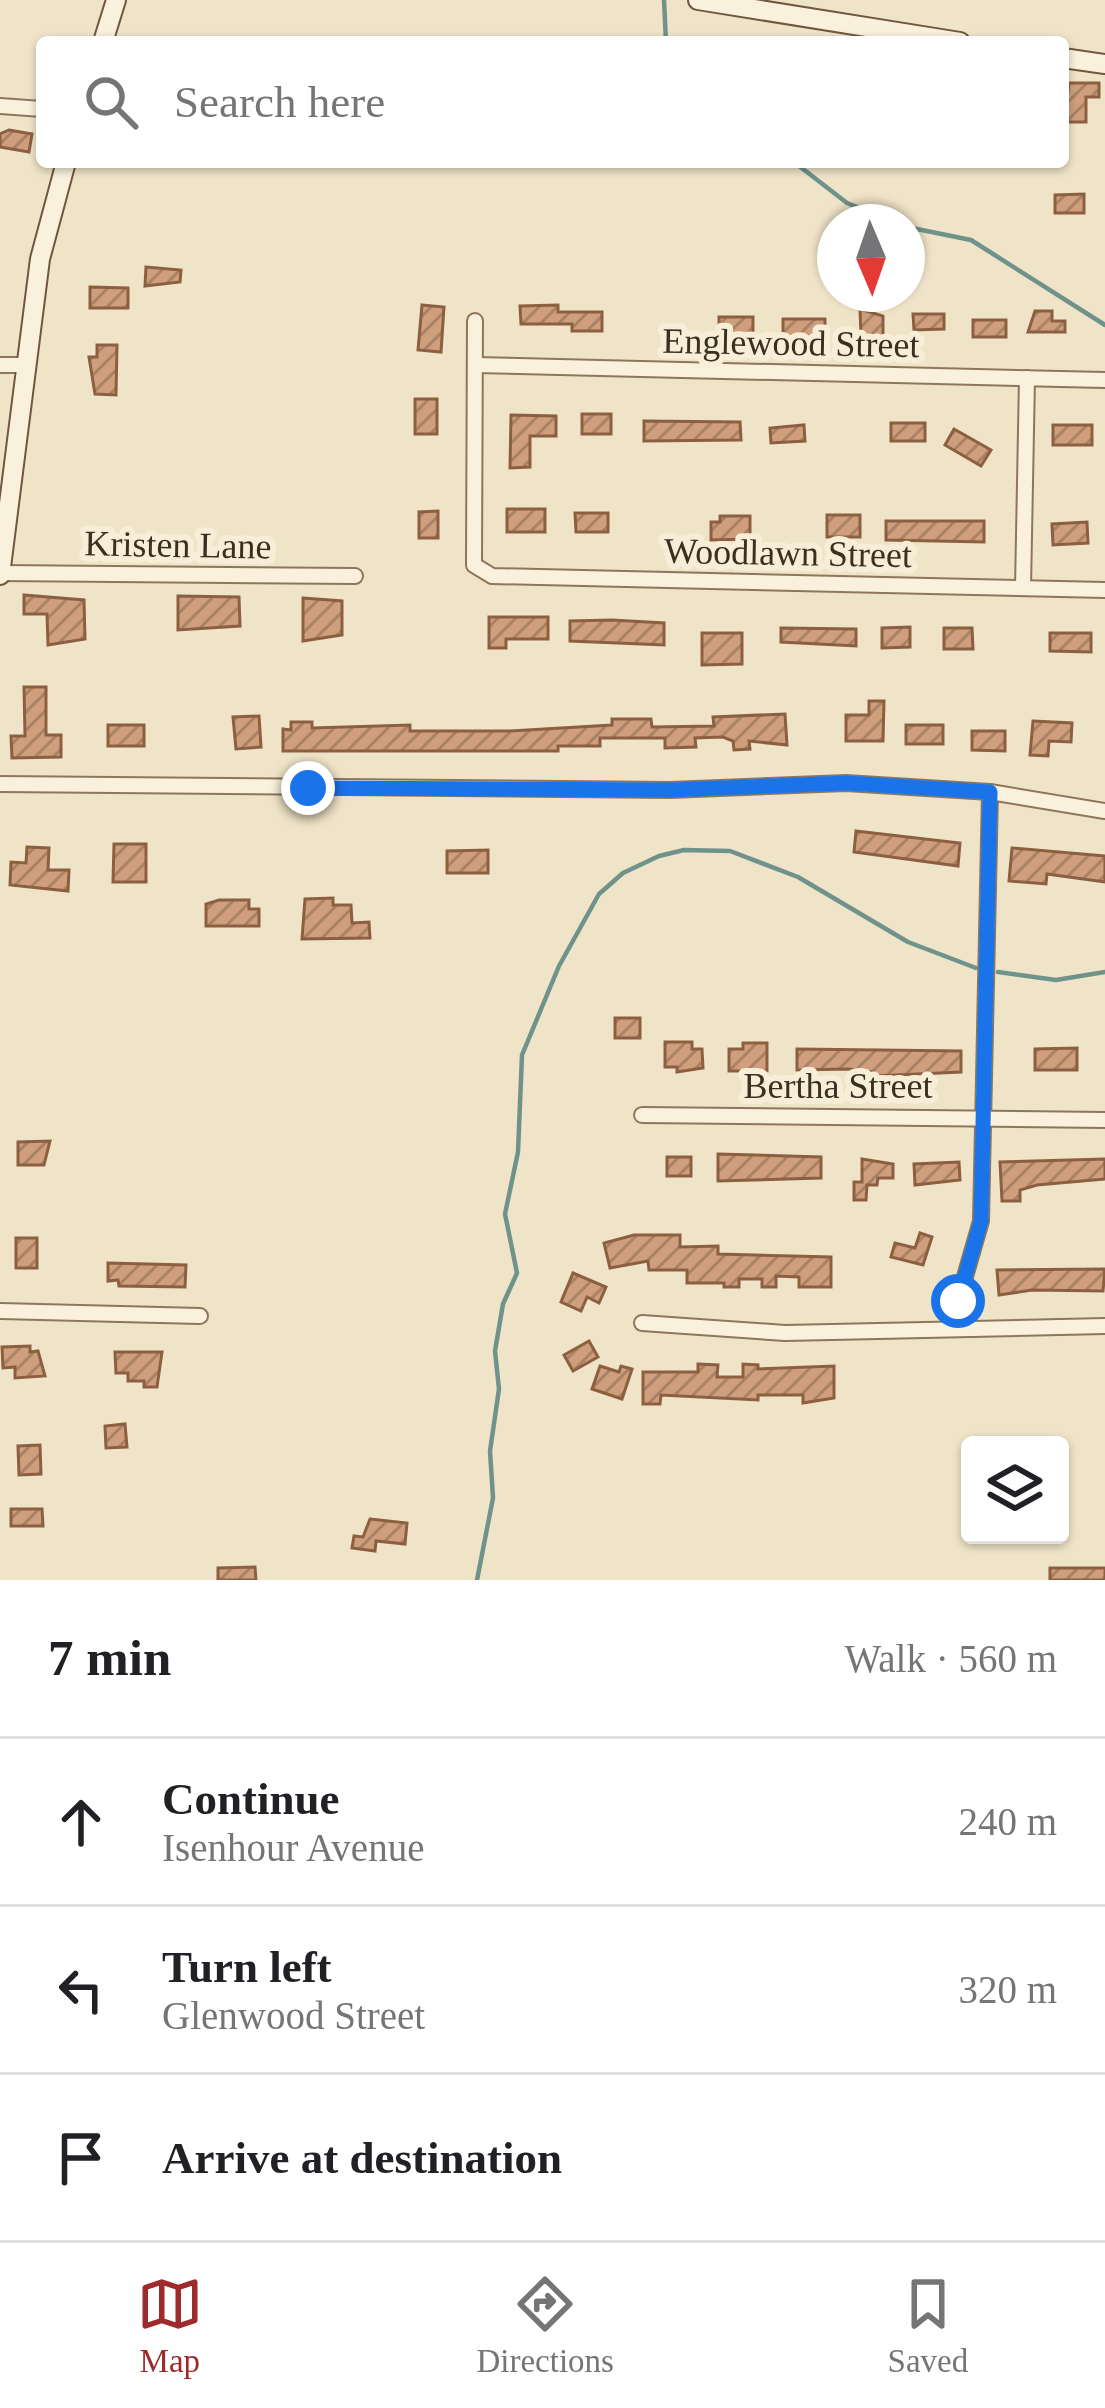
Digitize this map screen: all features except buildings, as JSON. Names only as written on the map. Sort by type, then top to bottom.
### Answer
[{"type":"street","points":[[105,36],[116,0]]},
{"type":"street","points":[[698,0],[799,9],[931,36]]},
{"type":"street","points":[[1069,59],[1105,64]]},
{"type":"street","points":[[0,106],[36,109]]},
{"type":"street","points":[[0,574],[40,259],[64,168]]},
{"type":"street","points":[[475,321],[475,365]]},
{"type":"street","points":[[0,365],[28,365]]},
{"type":"street","name":"Englewood Street","points":[[475,365],[1105,380]]},
{"type":"street","name":"Woodlawn Street","points":[[475,365],[474,565],[492,576],[1105,590]]},
{"type":"street","points":[[1023,588],[1028,378]]},
{"type":"street","name":"Kristen Lane","points":[[0,574],[355,576]]},
{"type":"street","points":[[0,784],[670,790],[846,783],[990,792],[1105,811]]},
{"type":"street","points":[[958,1328],[958,1301],[981,1221],[990,792]]},
{"type":"street","name":"Bertha Street","points":[[642,1115],[1105,1120]]},
{"type":"street","points":[[0,1311],[200,1316]]},
{"type":"street","points":[[642,1323],[785,1333],[1105,1326]]},
{"type":"waterway","points":[[664,0],[666,36]]},
{"type":"waterway","points":[[802,168],[850,204]]},
{"type":"waterway","points":[[925,231],[971,240],[1105,325]]},
{"type":"waterway","points":[[477,1580],[493,1498],[490,1451],[499,1389],[495,1351],[503,1304],[517,1273],[505,1214],[518,1152],[522,1055],[559,966],[599,894],[623,873],[659,856],[684,850],[730,851],[798,877],[908,942],[976,968]]},
{"type":"waterway","points":[[998,972],[1056,980],[1105,972]]},
{"type":"route","points":[[308,788],[670,790],[846,783],[990,792],[981,1221],[977,1249],[958,1301]]}]
